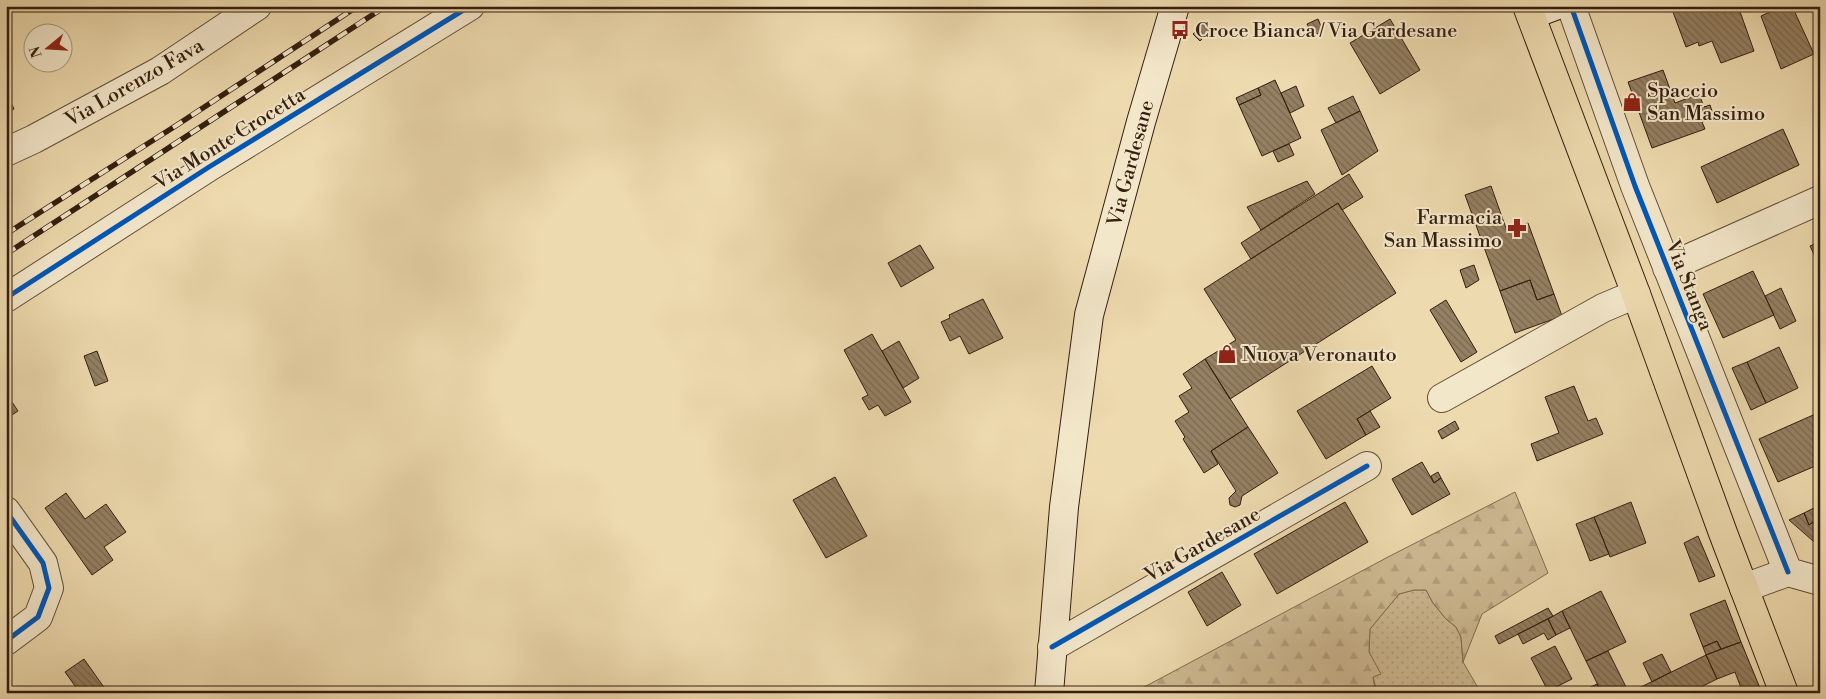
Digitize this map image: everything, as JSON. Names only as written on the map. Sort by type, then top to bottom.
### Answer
[{"type":"main road","points":[[1535,8],[1636,294],[1784,693]]},
{"type":"street","name":"Via Lorenzo Fava","points":[[6,152],[34,139],[160,71],[257,6]]},
{"type":"street","name":"Via Monte Crocetta","points":[[6,298],[209,167],[470,6]]},
{"type":"street","name":"Via Gardesane","points":[[1049,693],[1064,507],[1089,315],[1141,122],[1175,6]]},
{"type":"street","name":"Via Stanga","points":[[1571,6],[1635,186],[1788,572]]},
{"type":"street","points":[[1667,268],[1820,200]]},
{"type":"street","points":[[1442,398],[1603,308],[1636,294]]},
{"type":"street","name":"Via Gardesane","points":[[1052,647],[1367,466]]},
{"type":"street","points":[[6,511],[43,563],[49,588],[38,617],[6,641]]},
{"type":"street","points":[[1744,588],[1788,572],[1818,578]]},
{"type":"green space","points":[[1515,492],[1548,573],[1482,614],[1463,662],[1461,637],[1456,627],[1446,619],[1433,603],[1426,590],[1414,590],[1399,594],[1370,629],[1369,652],[1381,674],[1373,677],[1378,693],[1133,693],[1388,557]]},
{"type":"green space","points":[[1414,590],[1426,590],[1433,603],[1446,619],[1456,627],[1461,637],[1463,662],[1481,693],[1377,692],[1373,677],[1380,674],[1369,652],[1370,629],[1399,594]]},
{"type":"building","points":[[1689,6],[1738,6],[1754,51],[1721,63],[1712,41],[1699,46],[1698,42],[1686,47],[1673,12]]},
{"type":"building","points":[[1784,6],[1792,6],[1814,54],[1781,69],[1761,16]]},
{"type":"building","points":[[1318,19],[1323,31],[1313,36],[1307,24]]},
{"type":"building","points":[[1390,19],[1420,70],[1380,94],[1350,43]]},
{"type":"building","points":[[1204,23],[1211,30],[1200,41],[1193,34]]},
{"type":"building","points":[[1663,70],[1675,103],[1699,94],[1704,107],[1710,105],[1714,117],[1702,122],[1705,129],[1652,148],[1628,82]]},
{"type":"building","points":[[1275,80],[1301,138],[1262,156],[1239,105],[1261,95],[1258,88]]},
{"type":"building","points":[[1296,86],[1304,106],[1290,113],[1281,93]]},
{"type":"building","points":[[1258,88],[1261,95],[1239,105],[1236,98]]},
{"type":"building","points":[[6,92],[14,109],[6,113]]},
{"type":"building","points":[[1353,96],[1360,111],[1336,123],[1328,108]]},
{"type":"building","points":[[1360,111],[1378,151],[1342,175],[1321,130]]},
{"type":"building","points":[[1820,114],[1820,128],[1814,116]]},
{"type":"building","points":[[1783,129],[1799,165],[1717,203],[1701,167]]},
{"type":"building","points":[[1289,144],[1294,155],[1278,162],[1273,151]]},
{"type":"building","points":[[1349,174],[1363,197],[1342,210],[1338,203],[1251,259],[1241,243]]},
{"type":"building","points":[[1307,181],[1315,194],[1261,230],[1247,207]]},
{"type":"building","points":[[1491,186],[1507,231],[1528,223],[1554,294],[1537,300],[1530,280],[1500,291],[1465,195]]},
{"type":"building","points":[[1338,203],[1396,293],[1230,399],[1205,359],[1236,340],[1204,289]]},
{"type":"building","points":[[1820,242],[1820,267],[1810,246]]},
{"type":"building","points":[[920,245],[934,268],[901,287],[888,263]]},
{"type":"building","points":[[1474,265],[1479,280],[1466,288],[1460,270]]},
{"type":"building","points":[[1753,271],[1774,315],[1723,338],[1703,294]]},
{"type":"building","points":[[1530,280],[1537,300],[1554,294],[1562,316],[1515,333],[1500,291]]},
{"type":"building","points":[[1781,288],[1796,321],[1780,329],[1765,296]]},
{"type":"building","points":[[983,299],[1003,338],[969,354],[960,336],[950,341],[941,322],[950,318],[949,315]]},
{"type":"building","points":[[1446,300],[1477,352],[1461,362],[1430,310]]},
{"type":"building","points":[[872,334],[911,402],[885,416],[878,405],[869,410],[862,398],[868,395],[844,350]]},
{"type":"building","points":[[899,341],[919,378],[903,388],[882,351]]},
{"type":"building","points":[[1779,347],[1798,388],[1766,403],[1747,362]]},
{"type":"building","points":[[97,351],[108,381],[95,386],[84,356]]},
{"type":"building","points":[[1205,359],[1248,427],[1211,451],[1218,464],[1204,473],[1183,439],[1185,437],[1175,421],[1189,412],[1179,396],[1192,388],[1183,374]]},
{"type":"building","points":[[1747,362],[1766,403],[1751,410],[1732,368]]},
{"type":"building","points":[[1372,366],[1391,398],[1357,419],[1366,435],[1326,459],[1297,411]]},
{"type":"building","points":[[1574,386],[1588,421],[1596,418],[1603,434],[1537,461],[1531,444],[1559,433],[1545,397]]},
{"type":"building","points":[[6,393],[18,411],[6,419]]},
{"type":"building","points":[[1370,411],[1380,427],[1366,435],[1357,419]]},
{"type":"building","points":[[1820,412],[1820,464],[1778,482],[1759,439]]},
{"type":"building","points":[[1455,421],[1459,429],[1442,439],[1438,431]]},
{"type":"building","points":[[1248,427],[1278,473],[1242,496],[1240,505],[1235,507],[1230,505],[1229,498],[1236,491],[1211,451]]},
{"type":"building","points":[[1422,462],[1434,483],[1441,478],[1450,494],[1412,515],[1392,479]]},
{"type":"building","points":[[1438,472],[1441,478],[1434,483],[1431,476]]},
{"type":"building","points":[[835,477],[867,536],[826,558],[793,500]]},
{"type":"building","points":[[66,493],[85,519],[106,504],[126,532],[104,547],[113,560],[92,575],[45,508]]},
{"type":"building","points":[[1345,502],[1368,542],[1277,594],[1254,554]]},
{"type":"building","points":[[1631,502],[1646,543],[1610,557],[1594,517]]},
{"type":"building","points":[[1818,506],[1820,511],[1819,533],[1813,522],[1809,525],[1804,513]]},
{"type":"building","points":[[1804,513],[1809,525],[1813,522],[1820,533],[1820,547],[1789,520]]},
{"type":"building","points":[[1594,517],[1609,554],[1590,561],[1576,524]]},
{"type":"building","points":[[1698,536],[1715,576],[1699,582],[1684,543]]},
{"type":"building","points":[[1222,572],[1241,605],[1207,626],[1188,592]]},
{"type":"building","points":[[1601,591],[1626,642],[1586,661],[1562,611]]},
{"type":"building","points":[[1725,600],[1741,642],[1721,649],[1717,641],[1703,647],[1690,614]]},
{"type":"building","points":[[1548,608],[1553,616],[1499,644],[1495,636]]},
{"type":"building","points":[[1562,611],[1570,628],[1556,635],[1548,619]]},
{"type":"building","points":[[1548,619],[1556,635],[1548,640],[1544,633],[1523,644],[1518,634]]},
{"type":"building","points":[[1717,641],[1721,649],[1706,655],[1703,647]]},
{"type":"building","points":[[1741,642],[1762,693],[1743,693],[1735,672],[1717,679],[1706,655]]},
{"type":"building","points":[[1555,646],[1572,679],[1548,691],[1531,658]]},
{"type":"building","points":[[1608,651],[1629,693],[1602,693],[1586,661]]},
{"type":"building","points":[[1662,654],[1671,672],[1652,682],[1643,663]]},
{"type":"building","points":[[1706,655],[1717,679],[1689,693],[1644,693],[1641,687]]},
{"type":"building","points":[[84,659],[108,693],[80,693],[65,672]]},
{"type":"building","points":[[1597,684],[1602,693],[1585,693],[1584,690]]},
{"type":"building","points":[[1641,687],[1644,693],[1629,693]]},
{"type":"railway","points":[[6,234],[358,6]]},
{"type":"railway","points":[[6,254],[386,6]]},
{"type":"cycle path","points":[[6,298],[209,167],[470,6]]},
{"type":"cycle path","points":[[1571,6],[1635,186],[1788,572]]},
{"type":"cycle path","points":[[1052,647],[1367,466]]},
{"type":"cycle path","points":[[6,511],[43,563],[49,588],[38,617],[6,641]]},
{"type":"place","name":"Croce Bianca / Via Gardesane","points":[[1180,30]]},
{"type":"place","name":"Spaccio San Massimo","points":[[1632,102]]},
{"type":"place","name":"Farmacia San Massimo","points":[[1517,228]]},
{"type":"place","name":"Nuova Veronauto","points":[[1227,354]]}]
